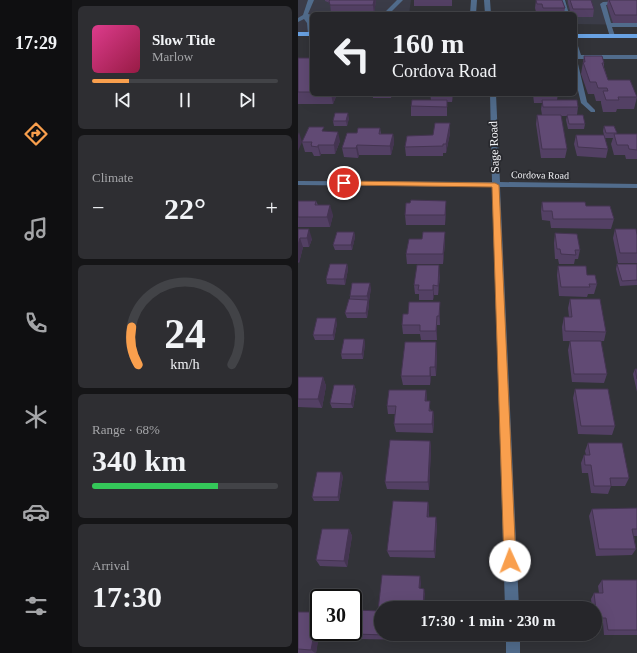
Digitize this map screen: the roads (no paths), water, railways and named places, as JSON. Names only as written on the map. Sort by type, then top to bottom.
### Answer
[{"type":"main road","points":[[298,34],[310,34]]},
{"type":"main road","points":[[577,36],[637,36]]},
{"type":"street","points":[[305,16],[311,0]]},
{"type":"street","points":[[388,12],[400,0]]},
{"type":"street","points":[[473,12],[474,0]]},
{"type":"street","points":[[487,0],[488,12]]},
{"type":"street","points":[[562,0],[565,12]]},
{"type":"street","points":[[612,36],[603,4],[626,2]]},
{"type":"street","points":[[305,16],[310,23]]},
{"type":"street","points":[[298,20],[305,16],[310,16]]},
{"type":"street","points":[[609,25],[637,26]]},
{"type":"street","points":[[577,58],[637,57]]},
{"type":"street","points":[[577,73],[584,103],[593,111]]},
{"type":"street","name":"Sage Road","points":[[493,96],[495,185],[512,601]]},
{"type":"street","name":"Cordova Road","points":[[298,183],[637,186]]},
{"type":"street","points":[[513,641],[513,653]]}]
